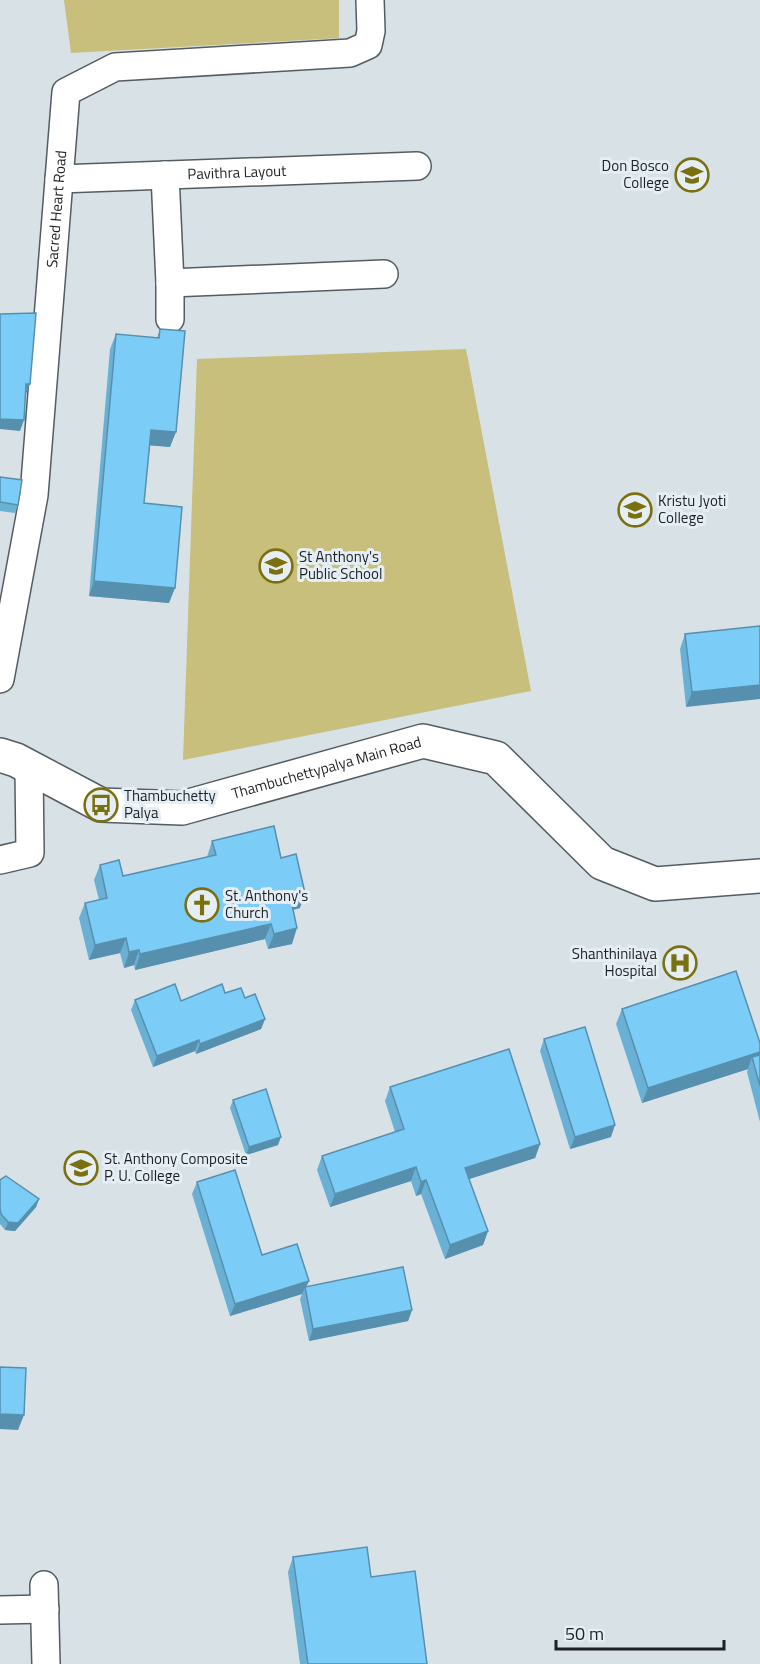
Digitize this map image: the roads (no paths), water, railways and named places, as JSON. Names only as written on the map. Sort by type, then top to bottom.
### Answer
[{"type":"main road","name":"Thambuchettypalya Main Road","points":[[15,761],[101,805],[182,808],[423,741],[496,758],[602,863],[655,884],[760,876]]},
{"type":"street","name":"Sacred Heart Road","points":[[0,679],[6,618],[34,495],[66,92],[115,67],[350,53],[368,45],[371,31],[370,0]]},
{"type":"street","name":"Pavithra Layout","points":[[59,179],[417,166]]},
{"type":"street","points":[[165,175],[170,319]]},
{"type":"street","points":[[170,283],[384,274]]},
{"type":"street","points":[[0,860],[30,853],[15,761]]},
{"type":"street","points":[[0,1610],[44,1597],[46,1664]]},
{"type":"place","name":"Don Bosco College","points":[[692,175]]},
{"type":"place","name":"Kristu Jyoti College","points":[[635,510]]},
{"type":"place","name":"St Anthony's Public School","points":[[276,566]]},
{"type":"place","name":"Thambuchetty Palya","points":[[101,805]]},
{"type":"place","name":"St. Anthony's Church","points":[[202,905]]},
{"type":"place","name":"Shanthinilaya Hospital","points":[[680,963]]},
{"type":"place","name":"St. Anthony Composite P. U. College","points":[[81,1168]]}]
